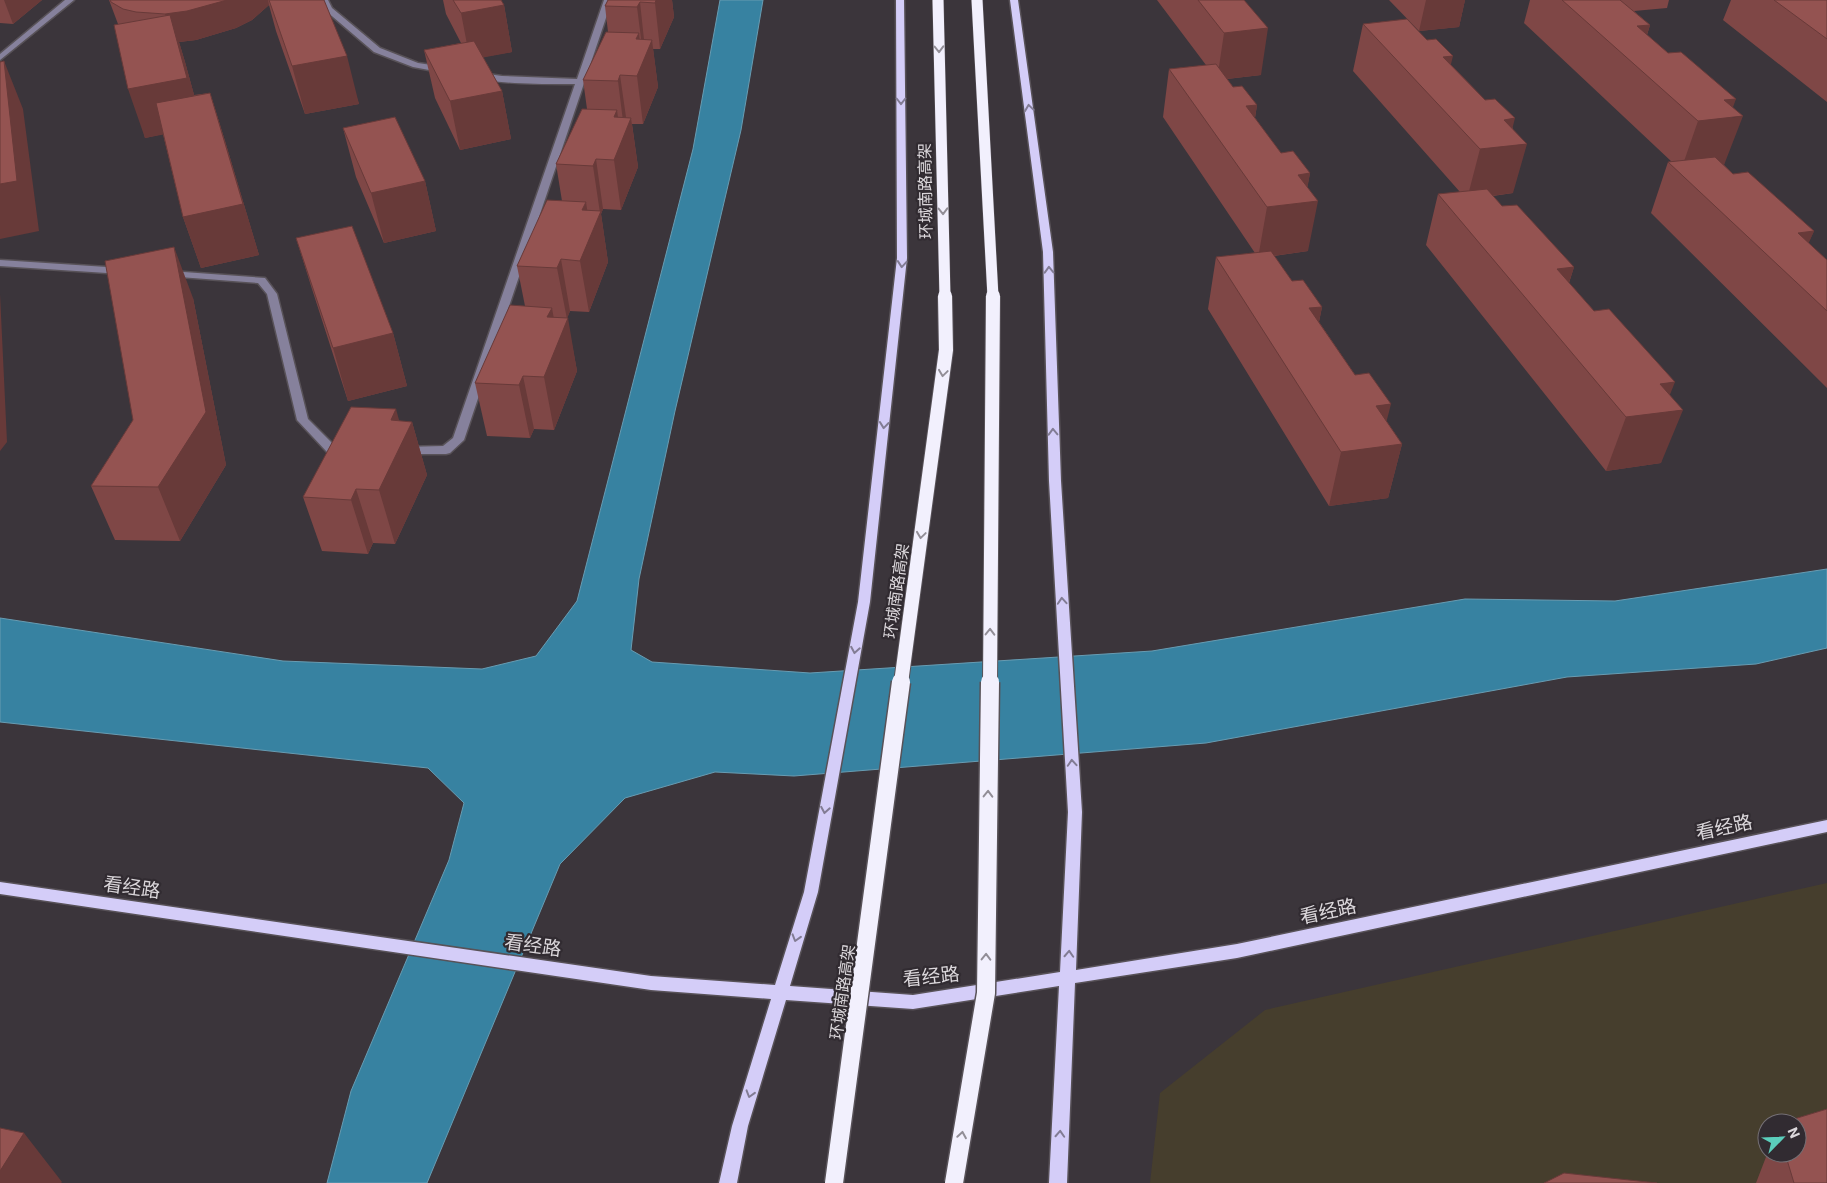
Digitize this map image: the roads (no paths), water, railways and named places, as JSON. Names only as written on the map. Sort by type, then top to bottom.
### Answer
[{"type":"highway","name":"环城南路高架","points":[[834,1183],[946,350],[938,0]]},
{"type":"highway","points":[[954,1183],[986,993],[994,316],[977,0]]},
{"type":"main road","points":[[728,1183],[740,1126],[810,892],[864,602],[902,258],[900,0]]},
{"type":"main road","points":[[1014,0],[1048,252],[1055,481],[1075,812],[1058,1183]]},
{"type":"main road","name":"看经路","points":[[0,888],[650,983],[913,1002],[1237,951],[1827,826]]},
{"type":"lane","points":[[0,58],[70,0]]},
{"type":"lane","points":[[324,0],[329,9],[377,50],[416,65],[454,71]]},
{"type":"lane","points":[[390,451],[446,450],[458,440],[608,0]]},
{"type":"lane","points":[[473,75],[502,79],[580,82]]},
{"type":"lane","points":[[0,263],[135,272]]},
{"type":"lane","points":[[154,273],[261,280],[272,294],[303,420],[331,448],[353,452]]},
{"type":"water","points":[[720,0],[763,0],[741,130],[675,411],[639,579],[631,650],[652,662],[810,673],[1152,651],[1465,599],[1615,601],[1827,569],[1827,648],[1756,664],[1567,677],[1206,743],[794,776],[715,772],[625,798],[560,864],[427,1183],[327,1183],[351,1091],[449,860],[464,803],[428,768],[0,722],[0,618],[283,661],[482,669],[536,656],[577,601],[693,149]]}]
